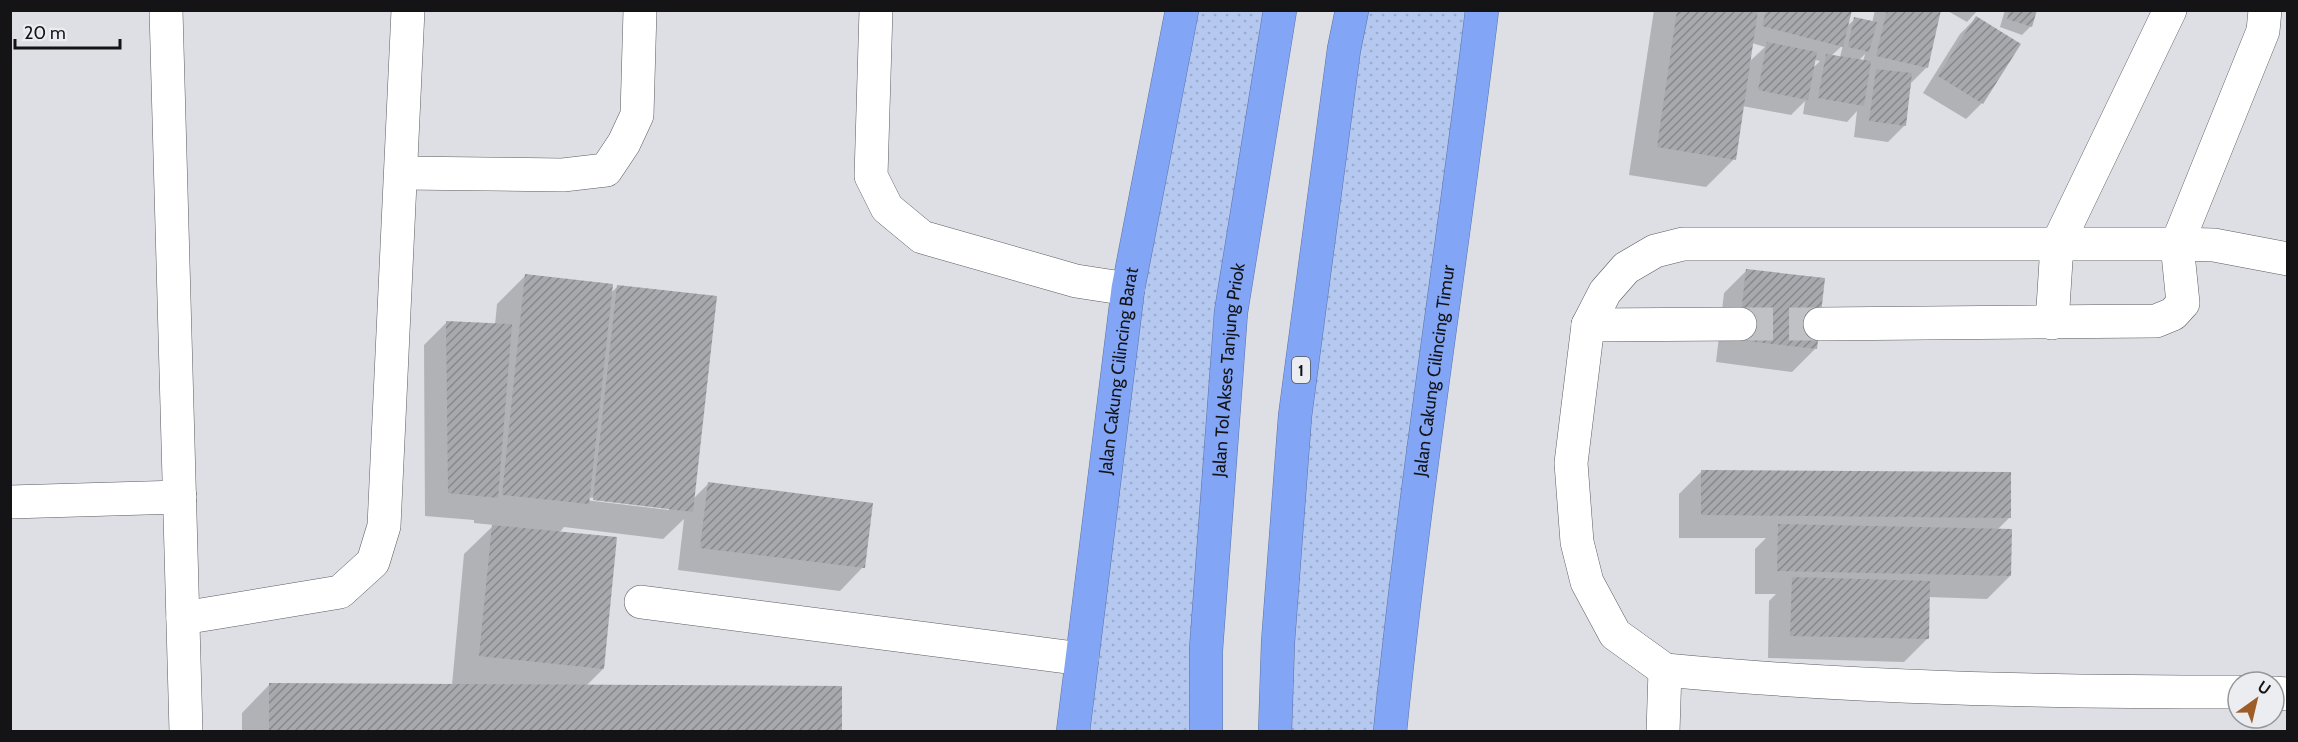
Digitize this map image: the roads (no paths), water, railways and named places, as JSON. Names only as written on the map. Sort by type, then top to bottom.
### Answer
[{"type":"highway","name":"Jalan Cakung Cilincing Barat","points":[[1073,732],[1128,289],[1182,10]]},
{"type":"highway","name":"Jalan Tol Akses Tanjung Priok","points":[[1206,732],[1206,650],[1231,312],[1280,10]]},
{"type":"highway","name":"1","points":[[1275,732],[1278,642],[1295,416],[1344,49],[1352,10]]},
{"type":"highway","name":"Jalan Cakung Cilincing Timur","points":[[1390,732],[1403,608],[1456,226],[1482,10]]},
{"type":"lane","points":[[166,10],[186,732]]},
{"type":"lane","points":[[183,618],[340,592],[374,562],[384,526],[408,10]]},
{"type":"lane","points":[[402,173],[563,175],[606,170],[624,143],[637,115],[640,10]]},
{"type":"lane","points":[[876,10],[871,176],[887,208],[922,237],[1077,281],[1128,289]]},
{"type":"lane","points":[[2052,323],[2057,245],[2170,10]]},
{"type":"lane","points":[[1820,324],[2156,321],[2173,314],[2183,303],[2177,244],[2263,31],[2265,10]]},
{"type":"lane","points":[[2226,692],[1895,685],[1665,670],[1615,634],[1587,582],[1578,543],[1571,463],[1588,325],[1605,292],[1626,268],[1654,251],[1683,244],[2177,244],[2214,245],[2288,259]]},
{"type":"lane","points":[[1588,325],[1740,324]]},
{"type":"lane","points":[[10,502],[180,497]]},
{"type":"lane","points":[[641,602],[1082,659]]},
{"type":"lane","points":[[1663,732],[1665,670]]},
{"type":"tunnel","points":[[1740,324],[1820,324]]}]
